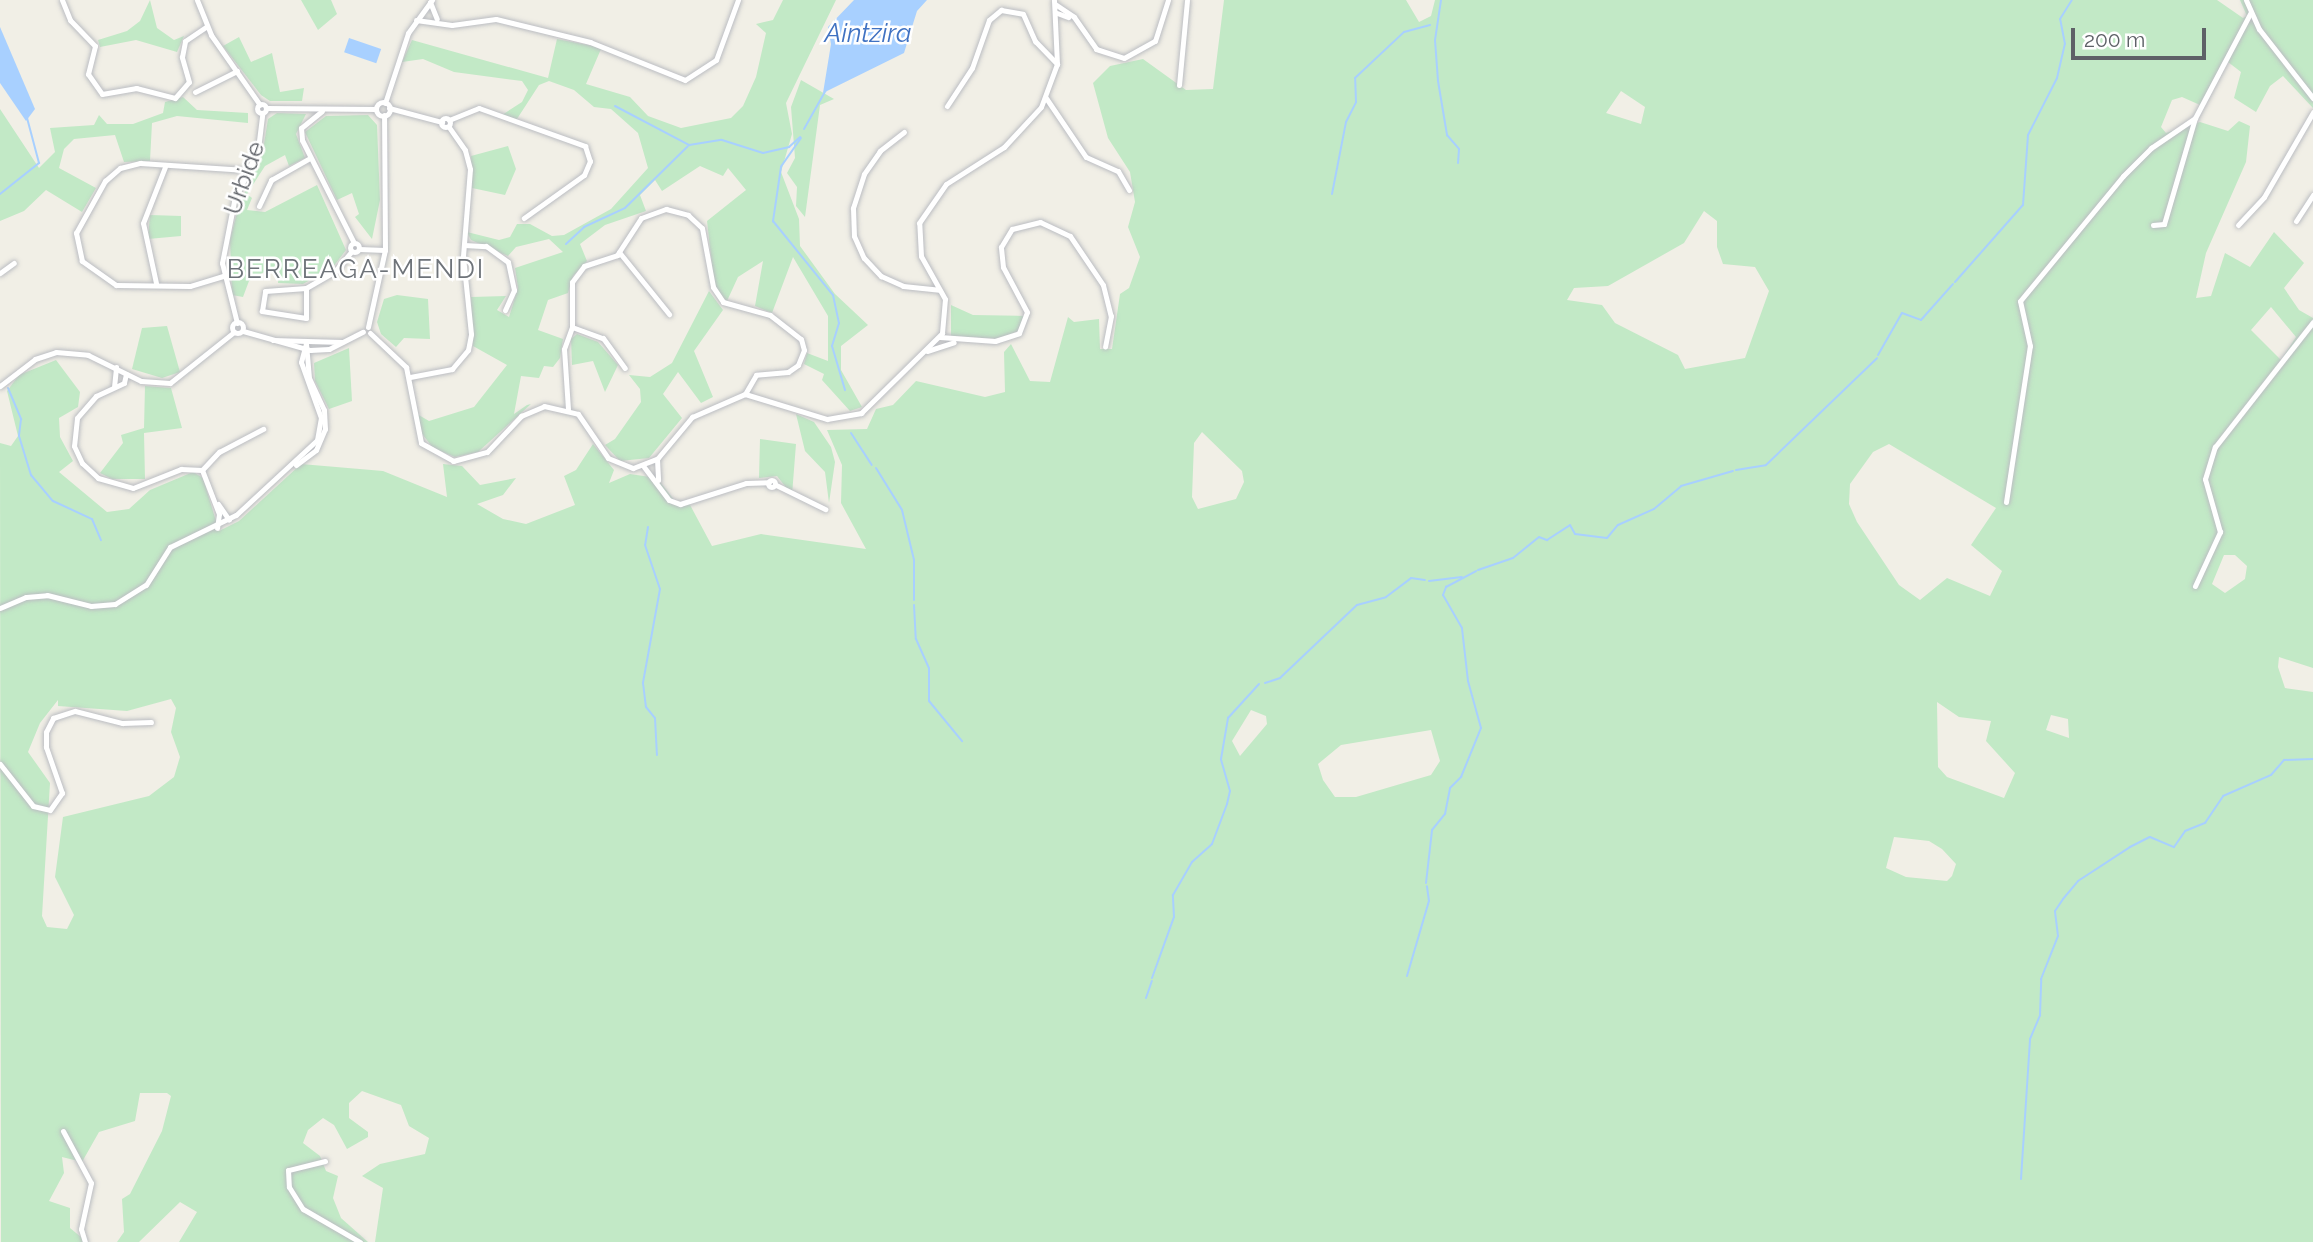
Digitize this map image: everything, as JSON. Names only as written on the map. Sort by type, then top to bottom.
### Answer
[{"type":"street","points":[[62,0],[69,20],[94,43],[96,55],[88,74],[102,94],[136,88],[169,99],[182,94],[189,82],[182,57],[185,41],[206,27]]},
{"type":"street","points":[[197,0],[206,27],[260,105],[267,108],[322,111],[387,106],[449,124],[461,141],[470,169],[464,245],[468,350],[453,369],[411,380]]},
{"type":"street","points":[[424,10],[453,25],[496,19],[590,42],[685,80],[716,60],[738,0]]},
{"type":"street","points":[[1055,2],[1076,22],[1099,51],[1133,56],[1155,41],[1168,0]]},
{"type":"street","points":[[1179,85],[1187,0]]},
{"type":"street","points":[[2246,0],[2250,12],[2313,98]]},
{"type":"street","points":[[431,1],[434,17]]},
{"type":"street","points":[[367,331],[385,250],[384,116],[395,64],[416,20],[431,1]]},
{"type":"street","points":[[745,394],[815,417],[850,416],[880,399],[940,337],[947,311],[919,246],[926,205],[967,167],[1004,147],[1036,115],[1057,64],[1059,21],[1055,2]]},
{"type":"street","points":[[947,106],[997,12],[1023,14],[1041,48],[1057,53]]},
{"type":"street","points":[[2152,225],[2164,223],[2195,118],[2250,12]]},
{"type":"street","points":[[1057,13],[1067,14]]},
{"type":"street","points":[[1059,21],[1067,14]]},
{"type":"street","points":[[416,20],[434,17]]},
{"type":"street","points":[[1050,51],[1059,41]]},
{"type":"street","points":[[1050,51],[1057,64]]},
{"type":"street","points":[[195,92],[237,71]]},
{"type":"street","points":[[1045,98],[1049,112]]},
{"type":"street","name":"Urbide","points":[[237,323],[223,276],[227,226],[241,173],[258,149],[260,105]]},
{"type":"street","points":[[1041,107],[1057,116],[1086,157],[1118,171],[1129,190]]},
{"type":"street","points":[[261,114],[267,108]]},
{"type":"street","points":[[376,108],[384,116]]},
{"type":"street","points":[[449,124],[479,108],[585,146],[590,161],[584,175],[524,218]]},
{"type":"street","points":[[322,111],[301,128],[310,158],[356,250]]},
{"type":"street","points":[[1036,115],[1049,112]]},
{"type":"street","points":[[2238,225],[2264,197],[2313,112]]},
{"type":"street","points":[[2006,502],[2029,354],[2020,301],[2123,176],[2151,148],[2195,118]]},
{"type":"street","points":[[904,132],[880,151],[864,174],[852,224],[858,247],[872,267],[891,282],[940,290]]},
{"type":"street","points":[[259,206],[271,180],[310,158]]},
{"type":"street","points":[[223,276],[190,286],[156,283],[123,287],[101,279],[82,261],[76,233],[111,174],[140,163],[165,167],[226,168],[241,173]]},
{"type":"street","points":[[156,283],[143,223],[165,167]]},
{"type":"street","points":[[2296,221],[2313,195]]},
{"type":"street","points":[[554,405],[568,409],[589,425],[608,458],[626,467],[644,467],[657,459],[692,417],[745,394],[756,375],[788,372],[798,365],[804,350],[796,333],[770,315],[734,308],[719,298],[703,231],[688,215],[666,209],[646,215],[619,252],[590,263],[575,276],[572,327],[564,349],[568,409]]},
{"type":"street","points":[[927,351],[954,342],[1007,340],[1023,329],[1027,312],[1003,267],[1001,247],[1012,229],[1040,222],[1070,236],[1103,285],[1111,316],[1105,346]]},
{"type":"street","points":[[464,245],[486,246],[508,262],[514,282],[505,310]]},
{"type":"street","points":[[306,288],[306,318],[262,311],[260,300],[271,288],[306,288],[335,271],[356,250],[385,250]]},
{"type":"street","points":[[619,252],[625,263],[669,314]]},
{"type":"street","points":[[609,258],[625,263]]},
{"type":"street","points":[[0,273],[14,263]]},
{"type":"street","points":[[915,288],[934,281]]},
{"type":"street","points":[[2195,586],[2220,532],[2205,479],[2215,447],[2313,322]]},
{"type":"street","points":[[237,323],[243,331]]},
{"type":"street","points":[[115,384],[177,380],[234,332],[237,323]]},
{"type":"street","points":[[572,327],[603,338],[625,368]]},
{"type":"street","points":[[234,332],[243,331],[290,346],[306,347],[342,342]]},
{"type":"street","points":[[270,340],[320,350],[367,331]]},
{"type":"street","points":[[367,331],[390,348],[411,380],[417,435],[429,451],[453,461],[479,457],[521,416],[554,405],[565,393]]},
{"type":"street","points":[[940,337],[954,342]]},
{"type":"street","points":[[0,608],[37,595],[92,606],[115,604],[146,585],[170,547],[217,528],[229,520],[311,449],[321,429],[302,362],[290,346]]},
{"type":"street","points":[[302,362],[306,347]]},
{"type":"street","points":[[273,481],[316,450],[323,437],[324,410],[308,368],[306,347]]},
{"type":"street","points":[[308,368],[320,350]]},
{"type":"street","points":[[0,386],[35,359],[55,352],[88,355],[141,381]]},
{"type":"street","points":[[115,384],[116,367]]},
{"type":"street","points":[[124,383],[126,374]]},
{"type":"street","points":[[126,374],[86,405],[73,432],[77,455],[90,472],[133,488],[181,469],[202,470],[219,452],[263,429]]},
{"type":"street","points":[[657,459],[658,481]]},
{"type":"street","points":[[644,467],[658,481],[669,500],[687,505],[746,484],[772,484],[825,509]]},
{"type":"street","points":[[202,470],[216,502],[229,520]]},
{"type":"street","points":[[222,512],[241,510]]},
{"type":"street","points":[[217,528],[222,512]]},
{"type":"street","points":[[0,764],[33,806],[50,810],[62,793],[46,738],[53,718],[75,711],[122,723],[151,722]]},
{"type":"street","points":[[63,1131],[91,1183],[81,1229],[85,1242]]},
{"type":"street","points":[[325,1161],[288,1170],[289,1187],[303,1209],[360,1242]]},
{"type":"green space","points":[[150,0],[157,28],[174,40],[184,36],[177,52],[136,40],[100,47],[98,40],[127,31],[140,21]]},
{"type":"green space","points":[[301,0],[331,0],[337,14],[318,30]]},
{"type":"green space","points":[[783,0],[836,0],[786,103],[792,134],[781,172],[799,219],[800,246],[835,294],[868,325],[841,346],[841,370],[862,407],[850,411],[822,380],[824,374],[804,364],[807,353],[828,361],[828,316],[793,257],[772,313],[755,306],[763,261],[738,277],[727,301],[722,297],[714,283],[707,221],[746,190],[728,168],[723,176],[700,166],[662,191],[655,180],[640,195],[646,211],[605,225],[580,244],[587,261],[573,276],[568,293],[548,300],[538,330],[563,339],[560,358],[553,367],[544,366],[539,378],[521,376],[514,414],[531,404],[478,452],[455,457],[433,448],[420,431],[417,414],[429,421],[474,407],[507,365],[473,346],[471,297],[506,296],[497,310],[509,317],[518,288],[515,268],[563,252],[549,239],[516,247],[508,256],[471,240],[467,232],[499,240],[510,237],[517,224],[530,224],[552,236],[564,235],[611,209],[648,168],[638,133],[611,109],[594,107],[574,90],[549,81],[539,85],[515,122],[502,115],[522,102],[528,90],[522,81],[454,72],[423,59],[402,62],[412,40],[548,78],[557,39],[593,46],[601,49],[586,84],[630,97],[648,116],[681,128],[731,118],[743,106],[756,77],[766,33],[756,24],[773,20]]},
{"type":"green space","points":[[1224,0],[1406,0],[1419,22],[1431,16],[1435,0],[2217,0],[2243,18],[2247,16],[2240,0],[2313,0],[2313,108],[2283,76],[2270,86],[2256,112],[2234,98],[2241,72],[2228,62],[2200,105],[2182,97],[2172,100],[2161,127],[2166,133],[2200,122],[2228,131],[2239,121],[2250,126],[2246,162],[2206,253],[2196,298],[2211,296],[2225,253],[2250,267],[2274,232],[2304,263],[2284,288],[2299,310],[2313,318],[2313,668],[2279,657],[2278,667],[2285,688],[2313,692],[2313,1242],[375,1242],[383,1188],[362,1176],[380,1164],[425,1154],[429,1138],[409,1126],[401,1105],[362,1091],[349,1103],[349,1118],[368,1132],[368,1137],[347,1149],[334,1125],[323,1118],[308,1130],[303,1143],[320,1156],[326,1171],[338,1176],[333,1198],[341,1218],[368,1242],[179,1242],[197,1212],[180,1202],[139,1242],[117,1242],[124,1232],[122,1199],[130,1194],[162,1131],[171,1096],[167,1093],[140,1093],[135,1121],[99,1132],[82,1162],[62,1157],[64,1173],[49,1201],[70,1208],[70,1228],[87,1242],[1,1242],[0,443],[11,446],[18,436],[7,391],[19,375],[56,360],[80,392],[78,407],[59,418],[60,437],[73,461],[59,472],[107,512],[129,509],[150,490],[193,472],[203,478],[219,531],[239,521],[301,464],[383,471],[447,497],[443,464],[462,466],[480,485],[516,478],[503,495],[477,504],[503,519],[526,524],[575,505],[564,476],[576,470],[593,444],[614,470],[609,483],[630,474],[657,478],[675,501],[689,503],[712,546],[761,534],[866,549],[841,503],[842,465],[827,430],[867,429],[876,409],[893,405],[916,381],[985,397],[1005,392],[1004,352],[1011,344],[1030,381],[1050,382],[1068,317],[1074,322],[1099,319],[1100,349],[1112,349],[1120,294],[1129,288],[1140,257],[1128,227],[1135,202],[1130,172],[1108,138],[1093,83],[1110,66],[1143,59],[1186,90],[1213,89]],"holes":[[[1621,91],[1645,107],[1641,124],[1606,113]],[[1704,211],[1717,221],[1717,247],[1723,264],[1755,267],[1769,291],[1745,358],[1685,369],[1678,355],[1615,323],[1602,305],[1567,300],[1574,288],[1608,286],[1684,243]],[[2271,307],[2296,337],[2281,360],[2251,330]],[[1202,432],[1242,471],[1244,482],[1236,499],[1198,509],[1192,497],[1194,443]],[[1889,444],[1996,508],[1971,545],[2002,571],[1990,596],[1947,578],[1920,600],[1899,585],[1857,522],[1849,504],[1850,484],[1873,452]],[[2224,555],[2235,555],[2247,566],[2245,579],[2225,593],[2212,584]],[[171,699],[176,708],[171,732],[180,757],[174,777],[149,796],[63,817],[55,877],[74,915],[67,929],[47,927],[42,916],[50,783],[28,752],[40,723],[58,700],[58,706],[127,711]],[[1937,702],[1959,717],[1991,721],[1986,741],[2015,773],[2004,798],[1947,777],[1938,767]],[[1251,710],[1266,716],[1267,724],[1240,756],[1232,741]],[[2051,715],[2068,719],[2069,738],[2046,730]],[[1431,730],[1440,761],[1431,775],[1356,797],[1335,797],[1323,780],[1318,764],[1341,745]],[[1894,837],[1929,841],[1942,849],[1956,864],[1947,881],[1906,877],[1886,868]]]},
{"type":"green space","points":[[239,37],[251,62],[272,53],[280,92],[304,88],[302,101],[270,101],[261,95],[223,46]]},
{"type":"green space","points":[[801,80],[834,99],[820,105],[805,217],[796,206],[797,187],[787,173],[795,158],[791,107]]},
{"type":"green space","points":[[183,97],[197,110],[248,113],[248,123],[177,116],[152,123],[150,161],[124,162],[115,135],[74,139],[64,149],[59,168],[96,188],[82,212],[46,190],[24,211],[0,221],[0,109],[39,168],[55,152],[50,128],[94,125],[99,115],[107,124],[133,124],[163,113],[165,102]]},
{"type":"green space","points":[[277,113],[306,114],[296,134],[305,158],[289,166],[285,155],[265,166],[247,194],[252,198],[247,210],[265,212],[317,185],[346,250],[333,267],[303,284],[278,283],[279,274],[266,271],[249,281],[243,297],[232,295],[230,240],[238,208],[263,150],[268,119]]},
{"type":"green space","points":[[368,115],[377,125],[380,200],[372,239],[355,217],[359,214],[352,193],[337,200],[305,132],[326,116]]},
{"type":"green space","points":[[508,146],[516,169],[505,195],[472,188],[471,156]]},
{"type":"green space","points":[[150,215],[181,216],[181,236],[148,239]]},
{"type":"green space","points":[[709,291],[723,310],[694,351],[713,397],[701,403],[678,372],[663,394],[682,418],[649,458],[620,461],[605,445],[615,439],[641,402],[640,389],[629,375],[650,377],[672,363]]},
{"type":"green space","points":[[397,295],[428,299],[430,339],[404,338],[396,347],[381,334],[377,322],[384,299]]},
{"type":"green space","points":[[951,305],[973,315],[1025,316],[1018,331],[999,339],[951,336]]},
{"type":"green space","points":[[167,326],[180,372],[162,378],[132,369],[142,328]]},
{"type":"green space","points":[[577,334],[598,342],[618,365],[605,392],[593,361],[572,365],[571,339]]},
{"type":"green space","points":[[349,348],[352,401],[329,409],[315,381],[314,363]]},
{"type":"green space","points":[[145,386],[171,388],[182,428],[144,433],[145,479],[112,479],[100,473],[123,443],[121,435],[144,428]]},
{"type":"green space","points":[[796,414],[814,422],[831,447],[835,462],[829,503],[825,472],[805,451]]},
{"type":"green space","points":[[760,439],[796,444],[792,495],[777,476],[759,478]]},
{"type":"water","name":"Aintzira","points":[[854,0],[927,0],[917,11],[904,53],[823,93],[831,44],[828,27]]},
{"type":"water","points":[[0,27],[35,109],[26,121],[0,83]]},
{"type":"water","points":[[349,38],[381,49],[376,63],[344,52]]},
{"type":"waterway","points":[[1441,0],[1435,40],[1438,81],[1447,135],[1459,149],[1458,163]]},
{"type":"waterway","points":[[1955,282],[2023,205],[2028,135],[2057,78],[2065,44],[2060,19],[2072,0]]},
{"type":"waterway","points":[[1332,194],[1346,122],[1356,102],[1355,78],[1404,32],[1430,25]]},
{"type":"waterway","points":[[804,129],[826,90]]},
{"type":"waterway","points":[[615,106],[689,145],[722,140],[763,153],[789,147],[800,137]]},
{"type":"waterway","points":[[0,194],[39,163],[27,118]]},
{"type":"waterway","points":[[801,138],[781,167],[773,221],[833,295],[839,323],[832,346],[845,390]]},
{"type":"waterway","points":[[566,244],[584,227],[625,208],[688,146]]},
{"type":"waterway","points":[[1878,355],[1902,313],[1921,320],[1953,284]]},
{"type":"waterway","points":[[1736,470],[1766,465],[1877,358]]},
{"type":"waterway","points":[[8,388],[21,419],[19,436],[31,475],[53,501],[92,519],[101,540]]},
{"type":"waterway","points":[[851,433],[872,465]]},
{"type":"waterway","points":[[876,468],[902,510],[914,560],[914,600]]},
{"type":"waterway","points":[[1478,570],[1513,558],[1539,537],[1547,540],[1570,525],[1575,534],[1607,538],[1618,525],[1654,509],[1681,486],[1733,471]]},
{"type":"waterway","points":[[648,527],[645,545],[660,589],[643,683],[646,707],[655,718],[657,755]]},
{"type":"waterway","points":[[1426,883],[1432,830],[1445,814],[1450,788],[1461,777],[1481,728],[1468,681],[1462,628],[1443,595],[1446,587],[1476,571]]},
{"type":"waterway","points":[[1429,581],[1462,577]]},
{"type":"waterway","points":[[1265,683],[1280,678],[1357,605],[1386,597],[1411,578],[1425,580]]},
{"type":"waterway","points":[[914,605],[916,639],[929,668],[929,701],[962,741]]},
{"type":"waterway","points":[[1152,978],[1174,917],[1173,895],[1192,862],[1212,844],[1227,804],[1230,791],[1221,759],[1228,718],[1259,684]]},
{"type":"waterway","points":[[2021,1179],[2030,1039],[2040,1015],[2041,979],[2058,936],[2055,911],[2063,899],[2078,881],[2150,837],[2174,847],[2185,831],[2205,823],[2223,796],[2271,775],[2284,760],[2313,759]]},
{"type":"waterway","points":[[1407,976],[1429,901],[1427,886]]},
{"type":"waterway","points":[[1146,998],[1152,981]]},
{"type":"district","name":"BERREAGA-MENDI","points":[[356,270]]}]
